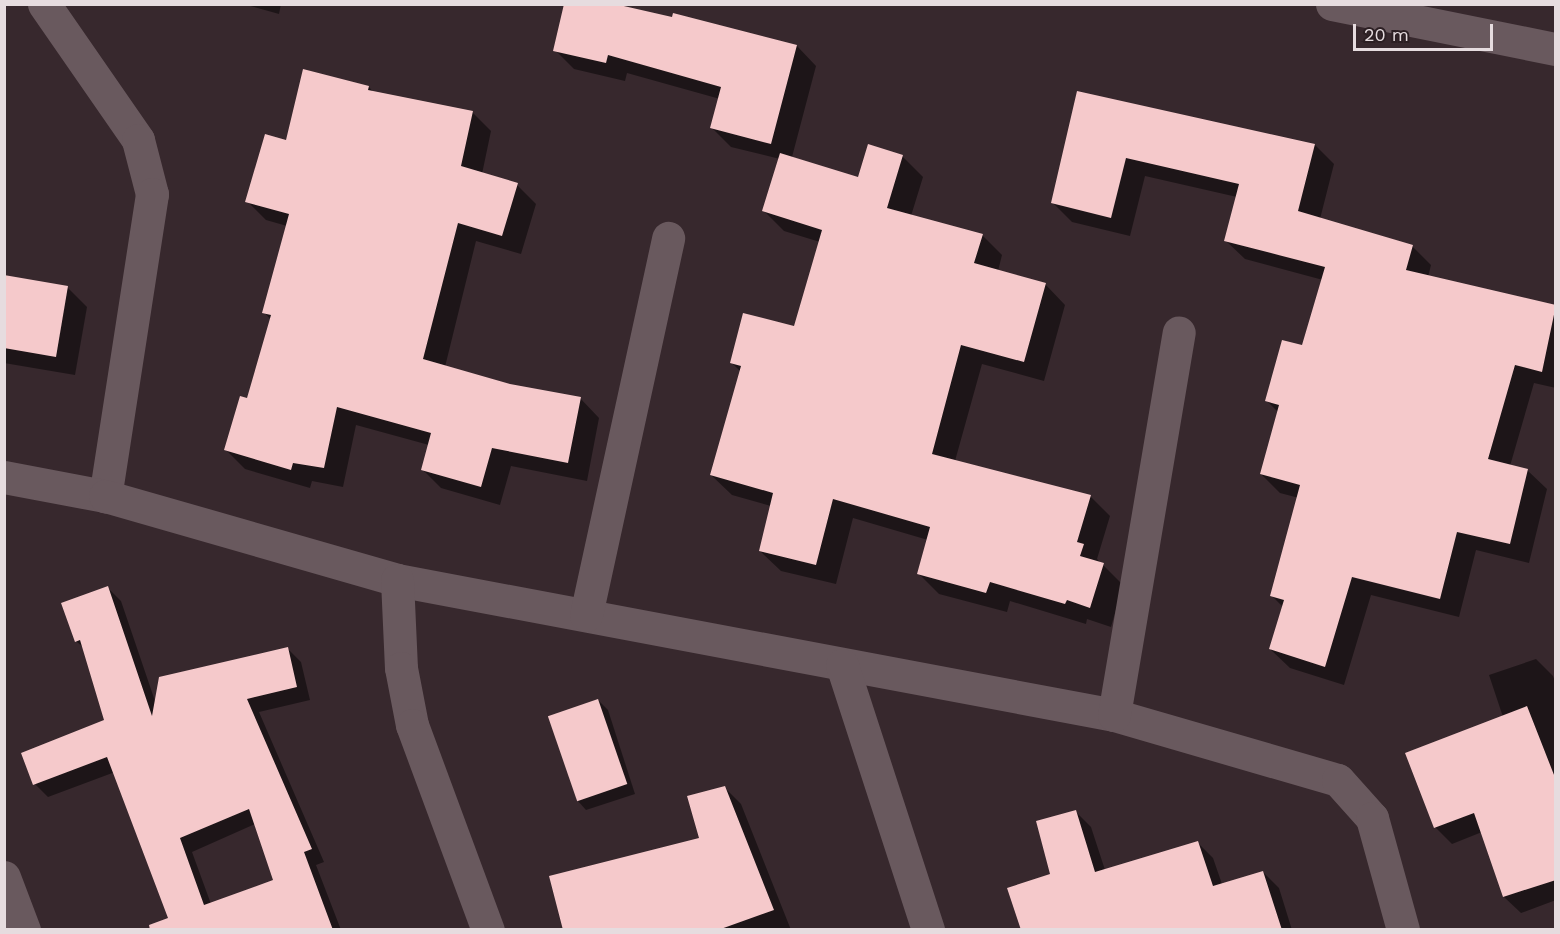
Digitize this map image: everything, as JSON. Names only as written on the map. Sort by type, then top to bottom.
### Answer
[{"type":"street","points":[[44,4],[138,140],[152,194],[105,496]]},
{"type":"street","points":[[1332,4],[1556,49]]},
{"type":"street","points":[[586,615],[668,238]]},
{"type":"street","points":[[1114,715],[1179,332]]},
{"type":"street","points":[[4,477],[105,496],[397,580],[1114,715],[1338,780],[1372,818],[1403,930]]},
{"type":"street","points":[[397,580],[401,668],[412,725],[488,930]]},
{"type":"street","points":[[842,665],[928,930]]},
{"type":"street","points":[[4,877],[24,930]]},
{"type":"building","points":[[564,4],[615,4],[672,17],[673,13],[797,45],[771,144],[710,128],[721,87],[608,55],[606,63],[553,51]]},
{"type":"building","points":[[303,69],[369,86],[368,90],[473,111],[461,166],[518,183],[502,236],[458,223],[423,359],[510,384],[581,397],[568,463],[492,448],[481,487],[421,470],[431,433],[337,407],[324,468],[293,463],[291,470],[224,450],[240,396],[247,398],[271,315],[262,313],[289,214],[245,202],[265,134],[286,140]]},
{"type":"building","points":[[1077,91],[1315,144],[1298,211],[1413,245],[1406,270],[1556,305],[1542,372],[1515,365],[1488,459],[1528,469],[1510,544],[1457,532],[1440,599],[1352,577],[1325,667],[1269,649],[1284,600],[1270,596],[1300,485],[1260,474],[1279,405],[1265,401],[1282,340],[1302,345],[1325,267],[1224,241],[1239,184],[1126,158],[1111,218],[1051,203]]},
{"type":"building","points":[[868,144],[903,155],[887,208],[983,234],[974,263],[1046,283],[1024,362],[961,345],[932,454],[1091,495],[1077,542],[1084,544],[1080,556],[1104,563],[1090,608],[1067,600],[1065,604],[990,582],[986,593],[917,574],[930,527],[833,499],[816,565],[759,551],[773,493],[710,475],[741,366],[730,363],[743,313],[794,326],[822,230],[762,211],[780,153],[858,177]]},
{"type":"building","points":[[4,275],[68,286],[56,357],[4,348]]},
{"type":"building","points":[[108,586],[152,716],[159,677],[288,647],[297,687],[247,699],[312,849],[304,852],[333,930],[150,930],[149,925],[168,918],[107,757],[33,785],[21,753],[104,720],[80,640],[75,642],[61,603]],"holes":[[[249,809],[273,880],[204,905],[180,838]]]},
{"type":"building","points":[[598,699],[627,784],[577,801],[548,716]]},
{"type":"building","points":[[1527,706],[1556,780],[1556,880],[1503,897],[1474,813],[1434,828],[1405,753]]},
{"type":"building","points":[[725,786],[774,910],[718,930],[563,930],[549,876],[699,838],[687,796]]},
{"type":"building","points":[[1076,810],[1095,872],[1198,841],[1213,886],[1263,871],[1282,930],[1021,930],[1007,888],[1050,874],[1036,821]]}]
